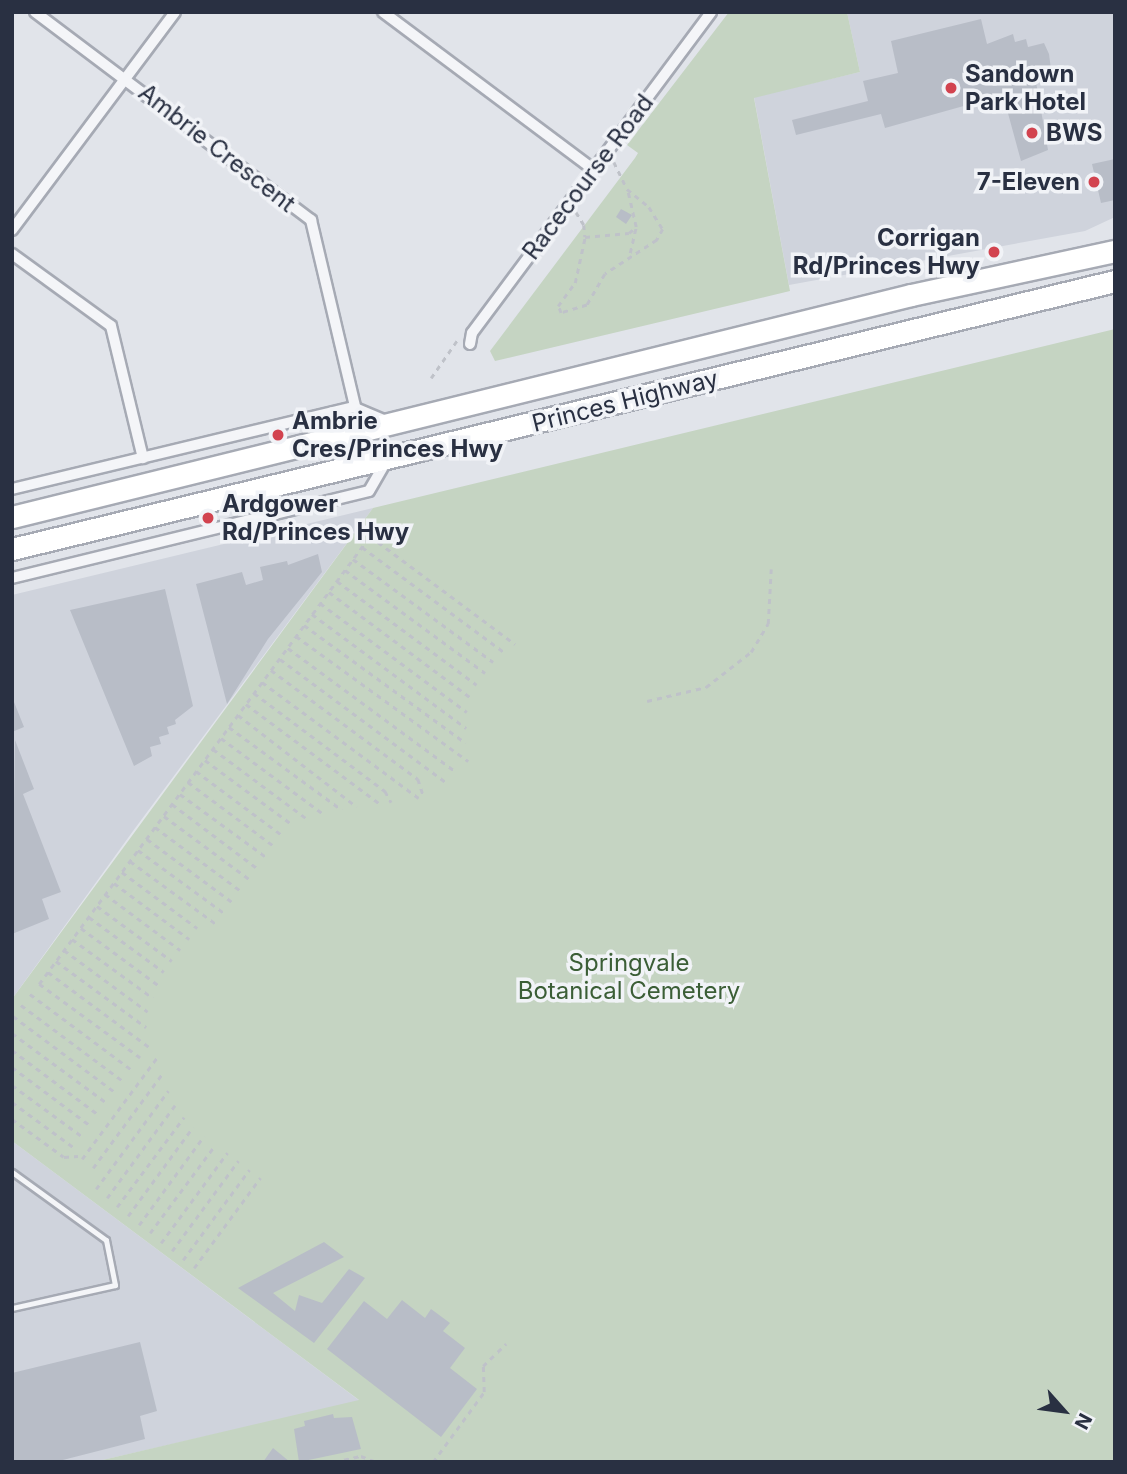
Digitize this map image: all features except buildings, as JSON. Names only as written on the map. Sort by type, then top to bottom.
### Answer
[{"type":"highway","name":"Princes Highway","points":[[12,517],[911,295],[1115,251]]},
{"type":"highway","name":"Princes Highway","points":[[12,549],[1115,281]]},
{"type":"street","name":"Ambrie Crescent","points":[[35,12],[311,220],[355,406]]},
{"type":"street","points":[[12,230],[175,12]]},
{"type":"street","points":[[383,12],[593,169]]},
{"type":"street","name":"Racecourse Road","points":[[470,344],[472,332],[711,12]]},
{"type":"street","points":[[12,254],[111,326],[143,458]]},
{"type":"street","points":[[12,489],[355,406],[393,424]]},
{"type":"street","points":[[12,578],[369,491],[388,458]]},
{"type":"lane","points":[[12,1172],[106,1240],[115,1285],[12,1308]]},
{"type":"path","points":[[607,150],[627,189],[636,227],[628,256]]},
{"type":"path","points":[[568,203],[584,225],[585,237],[575,284],[558,306],[561,313],[587,305],[597,285],[628,256],[657,240],[663,229],[649,207],[627,189]]},
{"type":"path","points":[[585,237],[629,233],[636,227]]},
{"type":"path","points":[[431,378],[462,334]]},
{"type":"path","points":[[140,1058],[39,984],[370,536],[515,644]]},
{"type":"path","points":[[362,547],[503,652]]},
{"type":"path","points":[[353,559],[493,662]]},
{"type":"path","points":[[647,701],[706,687],[751,652],[768,624],[771,569]]},
{"type":"path","points":[[345,570],[485,673]]},
{"type":"path","points":[[337,581],[477,685]]},
{"type":"path","points":[[329,592],[471,698]]},
{"type":"path","points":[[320,603],[467,712]]},
{"type":"path","points":[[312,614],[466,728]]},
{"type":"path","points":[[304,625],[466,743]]},
{"type":"path","points":[[296,636],[467,761]]},
{"type":"path","points":[[288,648],[454,771]]},
{"type":"path","points":[[279,659],[447,783]]},
{"type":"path","points":[[271,670],[418,779],[424,797]]},
{"type":"path","points":[[262,682],[419,798]]},
{"type":"path","points":[[254,693],[385,791],[391,802]]},
{"type":"path","points":[[246,704],[380,804]]},
{"type":"path","points":[[238,715],[357,807]]},
{"type":"path","points":[[229,727],[342,810]]},
{"type":"path","points":[[221,738],[322,813]]},
{"type":"path","points":[[213,749],[306,818]]},
{"type":"path","points":[[205,760],[293,825]]},
{"type":"path","points":[[196,771],[282,835]]},
{"type":"path","points":[[188,782],[274,846]]},
{"type":"path","points":[[180,794],[266,857]]},
{"type":"path","points":[[172,804],[257,868]]},
{"type":"path","points":[[164,816],[249,879]]},
{"type":"path","points":[[155,827],[241,891]]},
{"type":"path","points":[[147,839],[232,902]]},
{"type":"path","points":[[138,850],[224,913]]},
{"type":"path","points":[[130,861],[216,924]]},
{"type":"path","points":[[122,872],[197,928]]},
{"type":"path","points":[[114,883],[189,939]]},
{"type":"path","points":[[105,894],[180,950]]},
{"type":"path","points":[[97,906],[172,961]]},
{"type":"path","points":[[89,917],[164,972]]},
{"type":"path","points":[[81,928],[158,985]]},
{"type":"path","points":[[72,939],[153,998]]},
{"type":"path","points":[[64,950],[148,1012]]},
{"type":"path","points":[[56,961],[146,1027]]},
{"type":"path","points":[[48,972],[149,1047]]},
{"type":"path","points":[[30,994],[132,1070]]},
{"type":"path","points":[[21,1005],[124,1081]]},
{"type":"path","points":[[13,1016],[115,1092]]},
{"type":"path","points":[[12,1033],[107,1103]]},
{"type":"path","points":[[12,1050],[99,1115]]},
{"type":"path","points":[[82,1159],[159,1055]]},
{"type":"path","points":[[12,1067],[91,1126]]},
{"type":"path","points":[[93,1168],[162,1074]]},
{"type":"path","points":[[12,1085],[82,1137]]},
{"type":"path","points":[[96,1189],[168,1091]]},
{"type":"path","points":[[12,1102],[76,1149]]},
{"type":"path","points":[[107,1198],[175,1105]]},
{"type":"path","points":[[117,1207],[184,1117]]},
{"type":"path","points":[[12,1119],[64,1157],[78,1156]]},
{"type":"path","points":[[128,1216],[193,1127]]},
{"type":"path","points":[[139,1225],[204,1136]]},
{"type":"path","points":[[150,1233],[215,1145]]},
{"type":"path","points":[[161,1243],[226,1153]]},
{"type":"path","points":[[172,1251],[238,1161]]},
{"type":"path","points":[[183,1260],[249,1170]]},
{"type":"path","points":[[194,1268],[260,1178]]},
{"type":"path","points":[[433,1462],[484,1392],[483,1366],[506,1344]]},
{"type":"path","points":[[334,1462],[361,1456],[377,1462]]},
{"type":"shaded area","points":[[847,12],[1115,12],[1115,217],[1085,231],[789,285],[754,97],[860,72]]},
{"type":"shaded area","points":[[373,508],[133,831],[12,999],[12,595]]},
{"type":"shaded area","points":[[12,1141],[360,1401],[94,1462],[12,1462]]},
{"type":"green space","points":[[729,12],[847,12],[860,72],[754,98],[790,291],[495,361],[490,351],[635,158],[638,153],[627,145]]},
{"type":"green space","name":"Springvale Botanical Cemetery","points":[[1115,329],[1115,1462],[94,1462],[359,1400],[12,1141],[12,999],[373,508]]},
{"type":"place","name":"Sandown Park Hotel","points":[[951,88]]},
{"type":"place","name":"BWS","points":[[1032,133]]},
{"type":"place","name":"7-Eleven","points":[[1094,182]]},
{"type":"place","name":"Corrigan Rd/Princes Hwy","points":[[994,252]]},
{"type":"place","name":"Ambrie Cres/Princes Hwy","points":[[278,435]]},
{"type":"place","name":"Ardgower Rd/Princes Hwy","points":[[208,518]]}]
